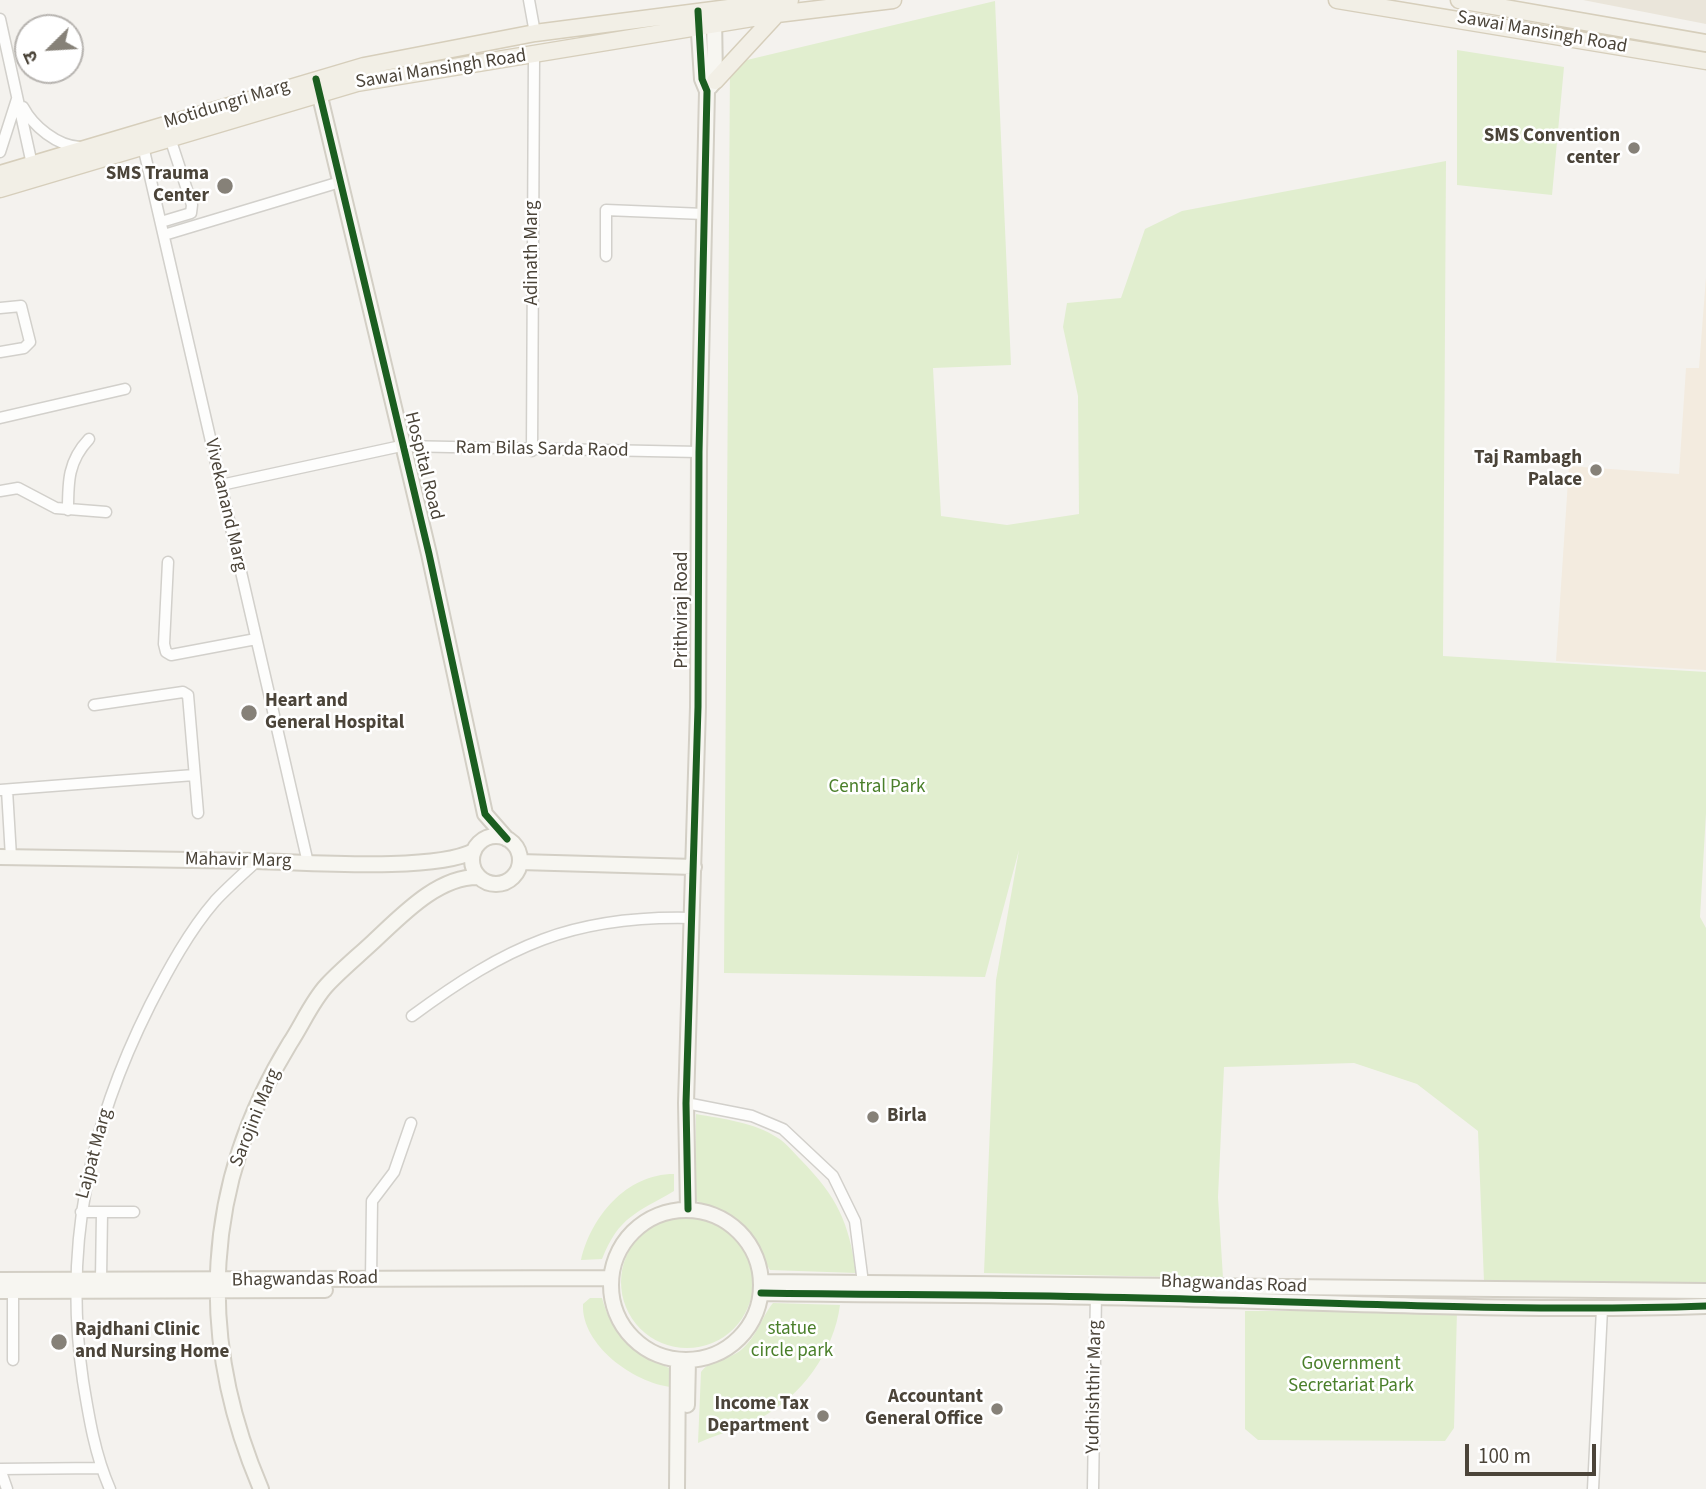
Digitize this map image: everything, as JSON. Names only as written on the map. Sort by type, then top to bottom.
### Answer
[{"type":"main road","name":"Motidungri Marg","points":[[0,174],[34,171],[88,147],[318,86],[364,66],[535,33],[790,0]]},
{"type":"main road","name":"Sawai Mansingh Road","points":[[0,189],[34,171],[170,138],[318,86],[357,83],[707,28],[777,14],[893,0]]},
{"type":"main road","name":"Sawai Mansingh Road","points":[[1337,0],[1376,3],[1706,61]]},
{"type":"main road","points":[[1459,0],[1706,43]]},
{"type":"main road","points":[[711,86],[762,26],[777,14]]},
{"type":"street","points":[[529,0],[535,33]]},
{"type":"street","name":"Prithviraj Road","points":[[688,1209],[686,1103],[698,707],[699,452],[704,214],[711,86],[706,10]]},
{"type":"street","points":[[0,19],[34,171]]},
{"type":"street","name":"Adinath Marg","points":[[532,451],[534,55]]},
{"type":"street","name":"Hospital Road","points":[[318,86],[401,446],[429,554],[485,814],[507,839]]},
{"type":"street","points":[[17,97],[40,128],[63,143],[88,147]]},
{"type":"street","points":[[0,152],[17,97]]},
{"type":"street","points":[[161,222],[191,213],[192,205],[170,138]]},
{"type":"street","name":"Vivekanand Marg","points":[[143,146],[307,863]]},
{"type":"street","points":[[164,235],[340,182]]},
{"type":"street","points":[[606,256],[606,209],[704,214]]},
{"type":"street","points":[[0,308],[21,306],[30,342],[24,348],[0,352]]},
{"type":"street","points":[[0,418],[125,389]]},
{"type":"street","points":[[68,510],[68,474],[89,439]]},
{"type":"street","name":"Ram Bilas Sarda Raod","points":[[220,485],[401,446],[532,451],[699,452]]},
{"type":"street","points":[[0,491],[18,488],[56,508],[106,512]]},
{"type":"street","points":[[167,562],[166,652],[171,655],[256,639]]},
{"type":"street","points":[[94,705],[183,692],[188,695],[191,701],[198,813]]},
{"type":"street","points":[[5,857],[4,790],[194,775]]},
{"type":"street","points":[[484,839],[500,836],[517,848],[520,862],[514,876],[508,881],[493,884],[479,877],[472,865],[474,851],[484,839],[485,814]]},
{"type":"street","name":"Mahavir Marg","points":[[5,857],[307,863],[426,861],[460,858],[474,851]]},
{"type":"street","name":"Lajpat Marg","points":[[110,1489],[101,1468],[81,1366],[75,1284],[81,1212],[89,1163],[124,1058],[164,978],[214,902],[257,861]]},
{"type":"street","points":[[426,861],[435,867],[439,875],[439,883],[434,893]]},
{"type":"street","points":[[520,862],[694,867]]},
{"type":"street","name":"Sarojini Marg","points":[[261,1489],[241,1443],[220,1354],[216,1287],[220,1235],[237,1156],[271,1075],[325,986],[406,912],[457,880],[479,877]]},
{"type":"street","points":[[412,1016],[466,976],[509,952],[552,934],[599,922],[636,918],[692,918]]},
{"type":"street","points":[[686,1103],[752,1116],[783,1129],[833,1176],[855,1220],[863,1283]]},
{"type":"street","points":[[371,1280],[372,1201],[394,1172],[411,1124]]},
{"type":"street","points":[[688,1209],[713,1214],[734,1227],[751,1246],[761,1287],[758,1308],[743,1335],[718,1354],[683,1361],[648,1350],[630,1335],[617,1316],[611,1282],[621,1247],[642,1223],[672,1210],[688,1209]]},
{"type":"street","points":[[81,1212],[134,1212]]},
{"type":"street","points":[[101,1279],[102,1213]]},
{"type":"street","name":"Bhagwandas Road","points":[[7,1291],[101,1279],[216,1287],[371,1280],[611,1282]]},
{"type":"street","name":"Bhagwandas Road","points":[[0,1280],[216,1287],[611,1282]]},
{"type":"street","name":"Bhagwandas Road","points":[[761,1287],[863,1283],[1467,1308],[1602,1309],[1706,1306]]},
{"type":"street","name":"Bhagwandas Road","points":[[761,1287],[1096,1291],[1706,1291]]},
{"type":"street","points":[[7,1291],[13,1360]]},
{"type":"street","name":"Yudhishthir Marg","points":[[1093,1489],[1096,1291]]},
{"type":"street","points":[[1593,1489],[1602,1309]]},
{"type":"street","points":[[677,1489],[683,1361]]},
{"type":"street","points":[[683,1361],[685,1489]]},
{"type":"street","points":[[7,1489],[0,1469],[101,1468]]},
{"type":"shaded area","points":[[1583,0],[1706,0],[1706,24]]},
{"type":"shaded area","name":"Taj Rambagh Palace","points":[[1706,277],[1706,670],[1556,661],[1569,466],[1679,474],[1686,368],[1699,368]]},
{"type":"green space","name":"Central Park","points":[[995,1],[1011,365],[933,368],[941,516],[1007,525],[1079,514],[1078,396],[1063,327],[1067,303],[1121,298],[1145,229],[1182,211],[1446,161],[1443,656],[1706,672],[1706,813],[1700,917],[1706,928],[1706,1282],[1484,1282],[1478,1131],[1417,1084],[1354,1063],[1224,1067],[1218,1197],[1223,1278],[984,1273],[996,980],[1019,850],[985,977],[724,973],[730,64]]},
{"type":"green space","points":[[1457,50],[1564,67],[1552,195],[1457,185]]},
{"type":"green space","points":[[696,1114],[759,1128],[787,1145],[824,1186],[839,1211],[850,1239],[856,1273],[770,1270],[745,1231],[731,1218],[695,1200]]},
{"type":"green space","points":[[674,1174],[674,1191],[622,1224],[602,1259],[581,1260],[593,1228],[613,1201],[641,1181]]},
{"type":"green space","points":[[687,1216],[712,1221],[734,1235],[748,1257],[753,1282],[748,1307],[734,1329],[712,1343],[687,1348],[662,1343],[640,1329],[626,1307],[621,1282],[626,1257],[640,1235],[662,1221]]},
{"type":"green space","points":[[590,1298],[602,1298],[619,1333],[646,1356],[669,1368],[671,1387],[641,1378],[626,1370],[600,1347],[585,1319],[583,1304]]},
{"type":"green space","name":"statue circle park","points":[[773,1303],[840,1305],[831,1340],[823,1356],[802,1386],[774,1410],[751,1423],[698,1443],[701,1372],[746,1345]]},
{"type":"green space","name":"Government Secretariat Park","points":[[1245,1311],[1457,1311],[1454,1428],[1445,1441],[1258,1440],[1245,1429]]},
{"type":"cycle path","points":[[688,1209],[686,1103],[698,707],[699,452],[707,91],[702,79],[698,11]]},
{"type":"cycle path","points":[[316,79],[429,554],[485,814],[507,839]]},
{"type":"cycle path","points":[[761,1293],[1054,1296],[1477,1307],[1706,1306]]},
{"type":"place","name":"SMS Convention center","points":[[1634,148]]},
{"type":"place","name":"SMS Trauma Center","points":[[225,186]]},
{"type":"place","name":"Taj Rambagh Palace","points":[[1596,470]]},
{"type":"place","name":"Heart and General Hospital","points":[[249,713]]},
{"type":"place","name":"Birla","points":[[873,1117]]},
{"type":"place","name":"Rajdhani Clinic and Nursing Home","points":[[59,1342]]},
{"type":"place","name":"Accountant General Office","points":[[997,1409]]},
{"type":"place","name":"Income Tax Department","points":[[823,1416]]}]
